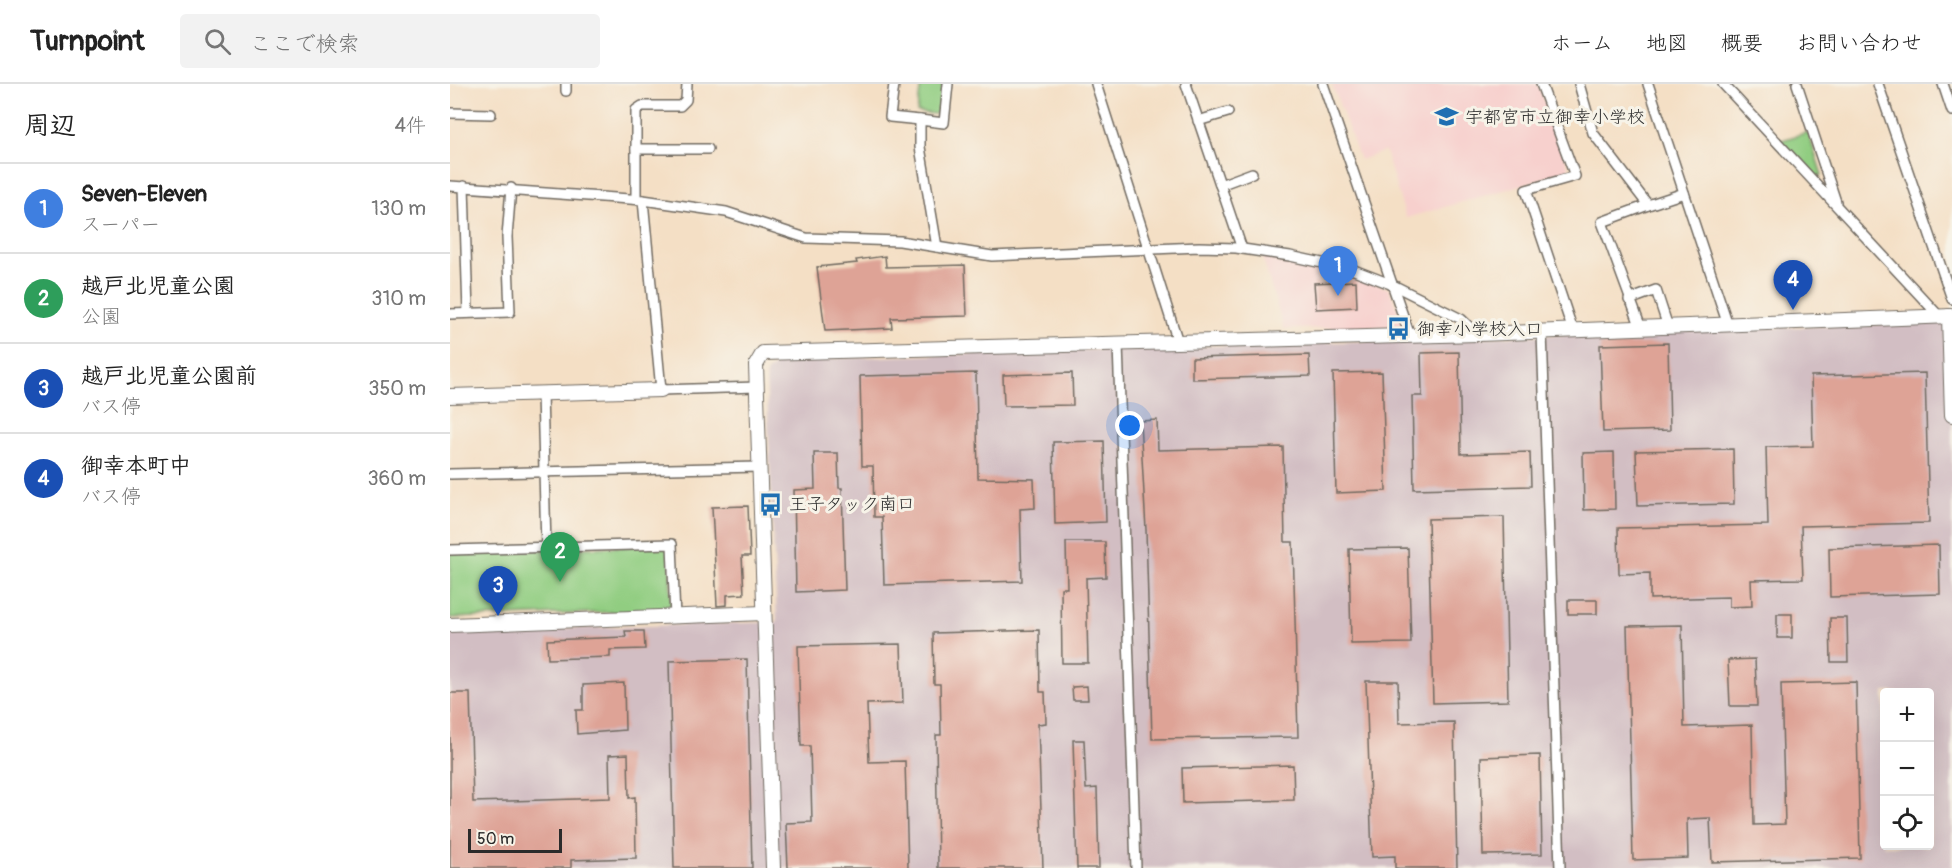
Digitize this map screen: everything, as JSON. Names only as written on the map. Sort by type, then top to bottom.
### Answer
[{"type":"street","points":[[662,390],[639,199],[636,110],[642,106],[680,106],[686,100],[687,84]]},
{"type":"street","points":[[894,84],[890,117],[944,123],[948,84]]},
{"type":"street","points":[[1096,84],[1178,342]]},
{"type":"street","points":[[1185,84],[1242,249]]},
{"type":"street","points":[[1323,84],[1410,336]]},
{"type":"street","points":[[1541,84],[1575,176],[1526,190],[1573,331]]},
{"type":"street","points":[[1579,84],[1593,133],[1648,205]]},
{"type":"street","points":[[1648,84],[1728,325]]},
{"type":"street","points":[[1723,84],[1837,205],[1947,316],[1952,415]]},
{"type":"street","points":[[1797,84],[1837,205]]},
{"type":"street","points":[[1878,84],[1952,299]]},
{"type":"street","points":[[1943,84],[1952,111]]},
{"type":"street","points":[[1198,121],[1228,112]]},
{"type":"street","points":[[450,113],[491,114]]},
{"type":"street","points":[[920,120],[920,147],[938,247]]},
{"type":"street","points":[[636,149],[708,149]]},
{"type":"street","points":[[1220,185],[1252,173]]},
{"type":"street","points":[[450,186],[511,188],[639,199],[726,212],[806,238],[900,241],[992,256],[1148,249],[1242,249],[1354,270],[1392,285],[1461,319],[1478,334]]},
{"type":"street","points":[[464,186],[468,313]]},
{"type":"street","points":[[450,314],[510,312],[507,237],[511,188]]},
{"type":"street","points":[[1641,328],[1602,222],[1684,193]]},
{"type":"street","points":[[1629,300],[1656,290],[1668,327]]},
{"type":"street","points":[[772,868],[757,387],[757,360],[763,353],[1542,332],[1947,316]]},
{"type":"street","points":[[1542,332],[1560,868]]},
{"type":"street","points":[[1118,344],[1136,868]]},
{"type":"street","points":[[450,396],[757,387]]},
{"type":"street","points":[[542,393],[546,547]]},
{"type":"street","points":[[450,474],[759,467]]},
{"type":"street","points":[[450,550],[672,544],[675,618]]},
{"type":"street","points":[[450,625],[764,613]]},
{"type":"shaded area","name":"宇都宮市立御幸小学校","points":[[1332,84],[1538,84],[1570,171],[1406,218],[1385,151],[1360,160]]},
{"type":"shaded area","points":[[1262,256],[1355,275],[1389,289],[1405,327],[1284,329]]},
{"type":"shaded area","points":[[1952,322],[1952,868],[450,868],[450,632],[777,622],[766,373],[782,360]]},
{"type":"green space","points":[[921,84],[943,84],[940,111],[935,114],[917,112]]},
{"type":"green space","points":[[1808,132],[1822,175],[1814,178],[1779,141]]},
{"type":"green space","points":[[670,545],[671,610],[450,618],[450,553]]},
{"type":"building","points":[[885,256],[886,267],[965,265],[967,316],[891,318],[892,328],[825,331],[817,267],[857,263],[856,260]]},
{"type":"building","points":[[1356,281],[1357,307],[1316,309],[1314,283]]},
{"type":"building","points":[[1668,343],[1670,430],[1603,432],[1600,345]]},
{"type":"building","points":[[1459,352],[1461,454],[1530,452],[1531,486],[1414,489],[1412,396],[1422,396],[1421,353]]},
{"type":"building","points":[[1309,355],[1310,376],[1192,379],[1192,358]]},
{"type":"building","points":[[1382,372],[1386,491],[1336,493],[1333,373]]},
{"type":"building","points":[[976,373],[978,478],[1034,479],[1035,508],[1020,509],[1022,581],[884,585],[882,517],[874,517],[873,466],[862,466],[860,376]]},
{"type":"building","points":[[1072,373],[1073,405],[1004,406],[1003,375]]},
{"type":"building","points":[[1925,373],[1929,523],[1801,526],[1803,579],[1751,580],[1752,606],[1729,607],[1729,597],[1650,599],[1650,573],[1619,574],[1618,528],[1768,525],[1766,447],[1813,446],[1811,376]]},
{"type":"building","points":[[1157,420],[1158,450],[1283,447],[1285,542],[1293,542],[1298,737],[1152,739],[1146,530],[1140,421]]},
{"type":"building","points":[[1104,441],[1106,522],[1055,524],[1053,442]]},
{"type":"building","points":[[1733,449],[1734,504],[1638,506],[1636,451]]},
{"type":"building","points":[[1614,452],[1615,509],[1584,510],[1583,453]]},
{"type":"building","points":[[814,453],[838,453],[839,488],[842,488],[845,590],[796,592],[794,490],[815,489]]},
{"type":"building","points":[[748,506],[750,556],[742,556],[744,594],[727,595],[727,605],[717,606],[712,507]]},
{"type":"building","points":[[1504,517],[1508,701],[1433,703],[1428,519]]},
{"type":"building","points":[[1066,542],[1105,542],[1106,577],[1086,578],[1088,663],[1062,663],[1061,588],[1067,588]]},
{"type":"building","points":[[1939,545],[1940,594],[1830,597],[1829,548]]},
{"type":"building","points":[[1408,548],[1411,643],[1351,644],[1349,549]]},
{"type":"building","points":[[1568,600],[1597,600],[1597,614],[1568,614]]},
{"type":"building","points":[[1777,614],[1792,614],[1792,638],[1777,638]]},
{"type":"building","points":[[1830,618],[1847,618],[1848,662],[1831,662]]},
{"type":"building","points":[[1682,625],[1684,727],[1752,725],[1754,825],[1785,824],[1781,684],[1856,682],[1860,858],[1712,862],[1710,818],[1687,819],[1688,858],[1633,860],[1627,626]]},
{"type":"building","points":[[1039,630],[1040,692],[1045,692],[1046,723],[1038,724],[1043,868],[938,868],[936,735],[941,735],[940,684],[934,684],[933,633]]},
{"type":"building","points":[[625,631],[644,631],[645,649],[610,650],[610,657],[548,659],[547,640],[626,637]]},
{"type":"building","points":[[901,644],[903,703],[867,704],[869,762],[905,761],[908,868],[788,868],[786,823],[812,822],[810,746],[801,746],[798,646]]},
{"type":"building","points":[[747,659],[752,868],[674,868],[669,661]]},
{"type":"building","points":[[1755,659],[1757,706],[1730,706],[1728,660]]},
{"type":"building","points":[[1366,681],[1398,681],[1399,723],[1454,722],[1457,868],[1395,868],[1395,856],[1372,857]]},
{"type":"building","points":[[624,683],[625,730],[577,734],[576,710],[583,710],[583,685]]},
{"type":"building","points":[[1087,686],[1088,700],[1073,700],[1072,687]]},
{"type":"building","points":[[450,693],[470,693],[473,802],[610,798],[609,755],[628,754],[629,798],[635,797],[636,858],[571,860],[571,868],[450,868]]},
{"type":"building","points":[[1073,740],[1084,740],[1086,789],[1097,788],[1099,868],[1077,868]]},
{"type":"building","points":[[1540,755],[1542,854],[1483,855],[1481,757]]},
{"type":"building","points":[[1293,765],[1294,800],[1183,803],[1182,768]]},
{"type":"place","name":"宇都宮市立御幸小学校","points":[[1447,117]]},
{"type":"place","name":"Seven-Eleven","points":[[1338,296]]},
{"type":"place","name":"御幸本町中","points":[[1793,310]]},
{"type":"place","name":"御幸小学校入口","points":[[1399,329]]},
{"type":"place","name":"王子タック南口","points":[[771,504]]},
{"type":"place","name":"越戸北児童公園","points":[[560,582]]},
{"type":"place","name":"越戸北児童公園前","points":[[498,616]]}]
